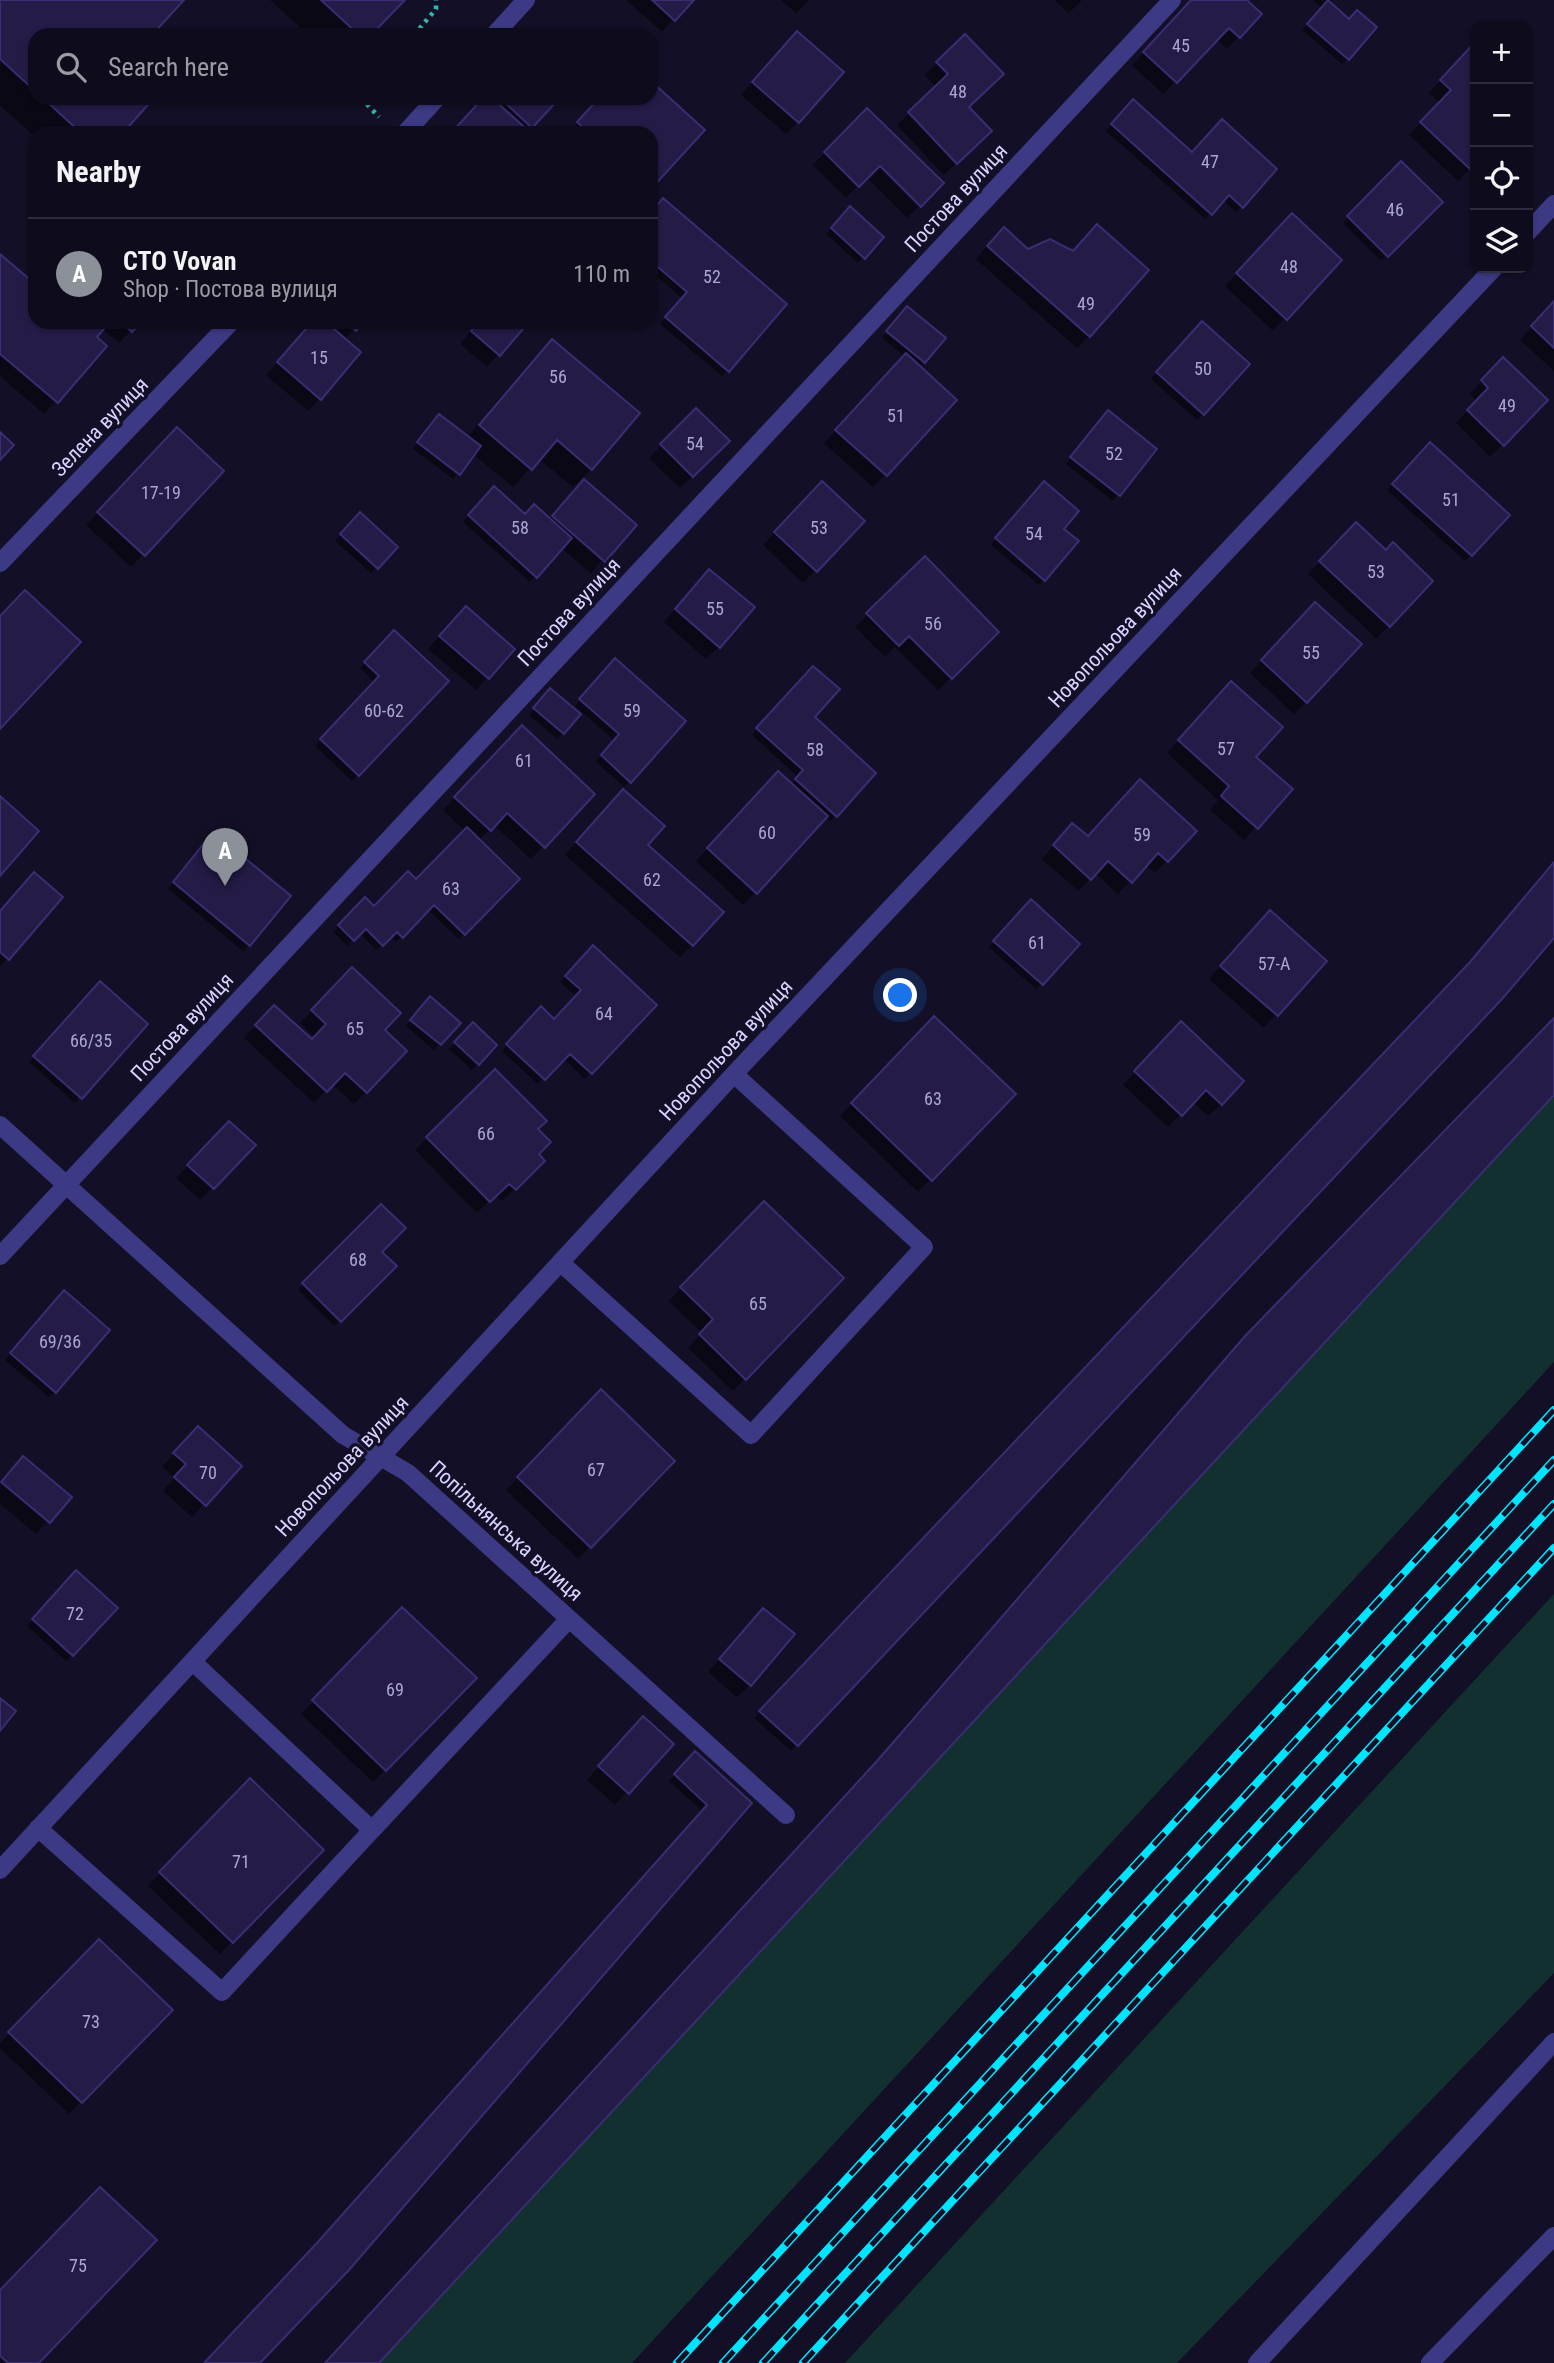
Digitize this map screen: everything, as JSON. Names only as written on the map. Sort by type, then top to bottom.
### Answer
[{"type":"street","points":[[500,28],[526,0]]},
{"type":"street","name":"Постова вулиця","points":[[0,1256],[1172,0]]},
{"type":"street","points":[[411,126],[431,105]]},
{"type":"street","points":[[1533,227],[1554,204]]},
{"type":"street","name":"Новопольова вулиця","points":[[0,1870],[734,1074],[1489,273]]},
{"type":"street","name":"Зелена вулиця","points":[[0,563],[224,329]]},
{"type":"street","points":[[561,1263],[751,1435],[924,1247],[734,1074]]},
{"type":"street","name":"Попільнянська вулиця","points":[[0,1125],[343,1435],[379,1459],[408,1473],[786,1815]]},
{"type":"street","points":[[38,1828],[222,1992],[569,1619]]},
{"type":"street","points":[[193,1662],[372,1830]]},
{"type":"street","points":[[1257,2363],[1554,2042]]},
{"type":"street","points":[[1430,2363],[1554,2236]]},
{"type":"path","points":[[420,28],[436,9],[436,0]]},
{"type":"green space","points":[[1554,1095],[1554,1362],[632,2363],[379,2363]]},
{"type":"green space","points":[[1554,1594],[1554,1973],[1177,2363],[845,2363]]},
{"type":"building","points":[[0,0],[184,0],[158,28],[28,28],[28,85],[0,59]]},
{"type":"building","points":[[321,0],[405,0],[378,28],[351,28]]},
{"type":"building","points":[[652,0],[694,0],[675,21]]},
{"type":"building","points":[[1191,0],[1247,0],[1262,14],[1240,38],[1229,28],[1177,83],[1143,52]]},
{"type":"building","points":[[1328,0],[1349,19],[1357,10],[1377,27],[1349,60],[1307,24]]},
{"type":"building","points":[[797,31],[844,72],[799,123],[752,82]]},
{"type":"building","points":[[965,34],[1004,74],[969,107],[992,131],[957,164],[908,112],[948,74],[936,62]]},
{"type":"building","points":[[1470,47],[1470,169],[1420,122],[1451,90],[1440,80]]},
{"type":"building","points":[[658,87],[705,130],[658,181],[658,126],[581,126],[577,122],[593,105],[658,105]]},
{"type":"building","points":[[1133,99],[1192,152],[1222,119],[1277,169],[1243,208],[1229,195],[1212,215],[1111,124]]},
{"type":"building","points":[[51,105],[148,105],[129,126],[73,126]]},
{"type":"building","points":[[477,105],[500,105],[523,126],[457,126]]},
{"type":"building","points":[[507,105],[553,105],[534,126],[530,126]]},
{"type":"building","points":[[867,108],[944,183],[921,207],[880,166],[859,187],[824,152]]},
{"type":"building","points":[[1401,161],[1443,202],[1388,257],[1347,216]]},
{"type":"building","points":[[663,198],[787,304],[729,372],[665,317],[687,292],[658,267],[658,204]]},
{"type":"building","points":[[850,206],[884,237],[865,259],[831,228]]},
{"type":"building","points":[[1292,213],[1342,260],[1287,320],[1236,273]]},
{"type":"building","points":[[1097,224],[1149,270],[1090,337],[987,246],[1004,227],[1028,249],[1050,239],[1073,251]]},
{"type":"building","points":[[0,254],[28,278],[28,329],[104,329],[97,337],[107,346],[58,403],[0,354]]},
{"type":"building","points":[[1554,301],[1554,348],[1531,326]]},
{"type":"building","points":[[907,306],[946,338],[925,363],[886,331]]},
{"type":"building","points":[[1202,321],[1250,364],[1204,415],[1156,372]]},
{"type":"building","points":[[306,329],[334,329],[361,352],[321,400],[277,362]]},
{"type":"building","points":[[473,329],[523,329],[500,356],[471,331]]},
{"type":"building","points":[[552,339],[640,413],[592,470],[557,440],[532,470],[479,425]]},
{"type":"building","points":[[906,353],[957,400],[887,476],[835,430]]},
{"type":"building","points":[[1503,357],[1548,400],[1504,446],[1467,410],[1488,388],[1481,380]]},
{"type":"building","points":[[696,408],[730,441],[693,477],[660,444]]},
{"type":"building","points":[[1108,410],[1157,449],[1120,496],[1070,457]]},
{"type":"building","points":[[439,414],[481,446],[460,475],[417,442]]},
{"type":"building","points":[[177,427],[224,471],[145,556],[97,512]]},
{"type":"building","points":[[0,432],[14,445],[0,460]]},
{"type":"building","points":[[1430,442],[1510,515],[1472,556],[1392,484]]},
{"type":"building","points":[[584,479],[637,525],[605,562],[552,516]]},
{"type":"building","points":[[822,481],[865,521],[817,572],[774,532]]},
{"type":"building","points":[[1044,481],[1079,511],[1064,529],[1079,541],[1045,581],[995,538]]},
{"type":"building","points":[[494,486],[525,514],[534,504],[572,538],[537,578],[468,515]]},
{"type":"building","points":[[360,512],[398,547],[378,569],[340,534]]},
{"type":"building","points":[[1356,522],[1386,550],[1393,542],[1433,581],[1390,627],[1319,561]]},
{"type":"building","points":[[925,556],[999,632],[952,679],[909,636],[899,646],[866,613]]},
{"type":"building","points":[[709,569],[755,607],[720,648],[675,609]]},
{"type":"building","points":[[25,590],[81,642],[0,729],[0,616]]},
{"type":"building","points":[[1315,602],[1362,644],[1307,703],[1261,660]]},
{"type":"building","points":[[466,606],[515,649],[489,679],[439,636]]},
{"type":"building","points":[[394,630],[449,681],[359,776],[320,739],[379,676],[364,662]]},
{"type":"building","points":[[615,658],[686,721],[631,783],[601,755],[619,734],[579,699]]},
{"type":"building","points":[[813,666],[840,689],[815,717],[876,773],[837,817],[795,779],[803,770],[756,728]]},
{"type":"building","points":[[1231,681],[1283,727],[1256,757],[1293,789],[1258,829],[1221,796],[1229,786],[1178,740]]},
{"type":"building","points":[[550,688],[581,714],[564,734],[533,708]]},
{"type":"building","points":[[522,725],[595,794],[545,848],[507,813],[491,831],[454,797]]},
{"type":"building","points":[[778,771],[828,816],[757,894],[707,848]]},
{"type":"building","points":[[1140,779],[1197,831],[1168,862],[1158,853],[1132,883],[1108,861],[1091,880],[1053,845],[1072,823],[1088,836]]},
{"type":"building","points":[[623,789],[665,826],[648,845],[724,912],[693,946],[576,842]]},
{"type":"building","points":[[0,796],[39,831],[0,876]]},
{"type":"building","points":[[467,827],[520,879],[465,935],[434,905],[403,938],[397,932],[383,946],[366,929],[354,941],[338,925],[365,897],[374,906],[408,871],[416,879]]},
{"type":"building","points":[[213,832],[291,896],[250,946],[173,882]]},
{"type":"building","points":[[1554,862],[1554,938],[1502,999],[798,1746],[759,1711],[1470,962]]},
{"type":"building","points":[[34,872],[63,897],[9,960],[0,952],[0,911]]},
{"type":"building","points":[[1031,899],[1080,944],[1043,985],[993,941]]},
{"type":"building","points":[[1270,910],[1327,961],[1278,1016],[1220,966]]},
{"type":"building","points":[[593,945],[657,1005],[592,1074],[570,1054],[545,1080],[506,1044],[541,1006],[554,1019],[581,990],[565,976]]},
{"type":"building","points":[[352,967],[401,1013],[385,1030],[407,1051],[367,1093],[345,1073],[327,1092],[255,1025],[274,1005],[312,1039],[326,1024],[311,1010]]},
{"type":"building","points":[[100,981],[148,1024],[82,1099],[33,1056]]},
{"type":"building","points":[[430,996],[461,1023],[441,1045],[410,1020]]},
{"type":"building","points":[[934,1016],[1016,1094],[932,1181],[851,1103]]},
{"type":"building","points":[[1554,1018],[1554,1095],[379,2363],[325,2363],[877,1761],[1246,1335]]},
{"type":"building","points":[[1181,1021],[1244,1081],[1222,1105],[1206,1090],[1182,1116],[1134,1071]]},
{"type":"building","points":[[473,1022],[497,1045],[479,1065],[454,1042]]},
{"type":"building","points":[[495,1069],[547,1121],[538,1129],[551,1142],[539,1154],[545,1161],[516,1190],[509,1184],[490,1202],[426,1137]]},
{"type":"building","points":[[229,1121],[256,1145],[214,1189],[187,1165]]},
{"type":"building","points":[[764,1201],[844,1278],[746,1380],[699,1334],[713,1319],[680,1287]]},
{"type":"building","points":[[381,1204],[406,1228],[382,1252],[397,1266],[341,1322],[302,1283]]},
{"type":"building","points":[[64,1290],[110,1330],[56,1393],[10,1353]]},
{"type":"building","points":[[601,1389],[675,1461],[591,1548],[517,1477]]},
{"type":"building","points":[[198,1426],[242,1466],[206,1506],[174,1477],[186,1464],[173,1453]]},
{"type":"building","points":[[23,1456],[72,1497],[50,1523],[1,1482]]},
{"type":"building","points":[[76,1570],[118,1608],[73,1656],[32,1619]]},
{"type":"building","points":[[402,1607],[477,1678],[386,1771],[312,1700]]},
{"type":"building","points":[[763,1608],[795,1634],[751,1686],[719,1659]]},
{"type":"building","points":[[0,1698],[16,1711],[0,1731]]},
{"type":"building","points":[[643,1716],[674,1744],[629,1794],[598,1766]]},
{"type":"building","points":[[695,1751],[752,1803],[349,2270],[260,2363],[204,2363],[317,2243],[707,1805],[674,1774]]},
{"type":"building","points":[[250,1778],[324,1850],[233,1943],[159,1872]]},
{"type":"building","points":[[99,1939],[173,2010],[82,2103],[8,2032]]},
{"type":"building","points":[[100,2187],[157,2240],[39,2363],[8,2363],[0,2356],[0,2290]]},
{"type":"railway","points":[[677,2363],[1554,1410]]},
{"type":"railway","points":[[723,2363],[1554,1460]]},
{"type":"railway","points":[[763,2363],[1554,1504]]},
{"type":"railway","points":[[803,2363],[1554,1548]]},
{"type":"place","name":"СТО Vovan","points":[[225,886]]}]
